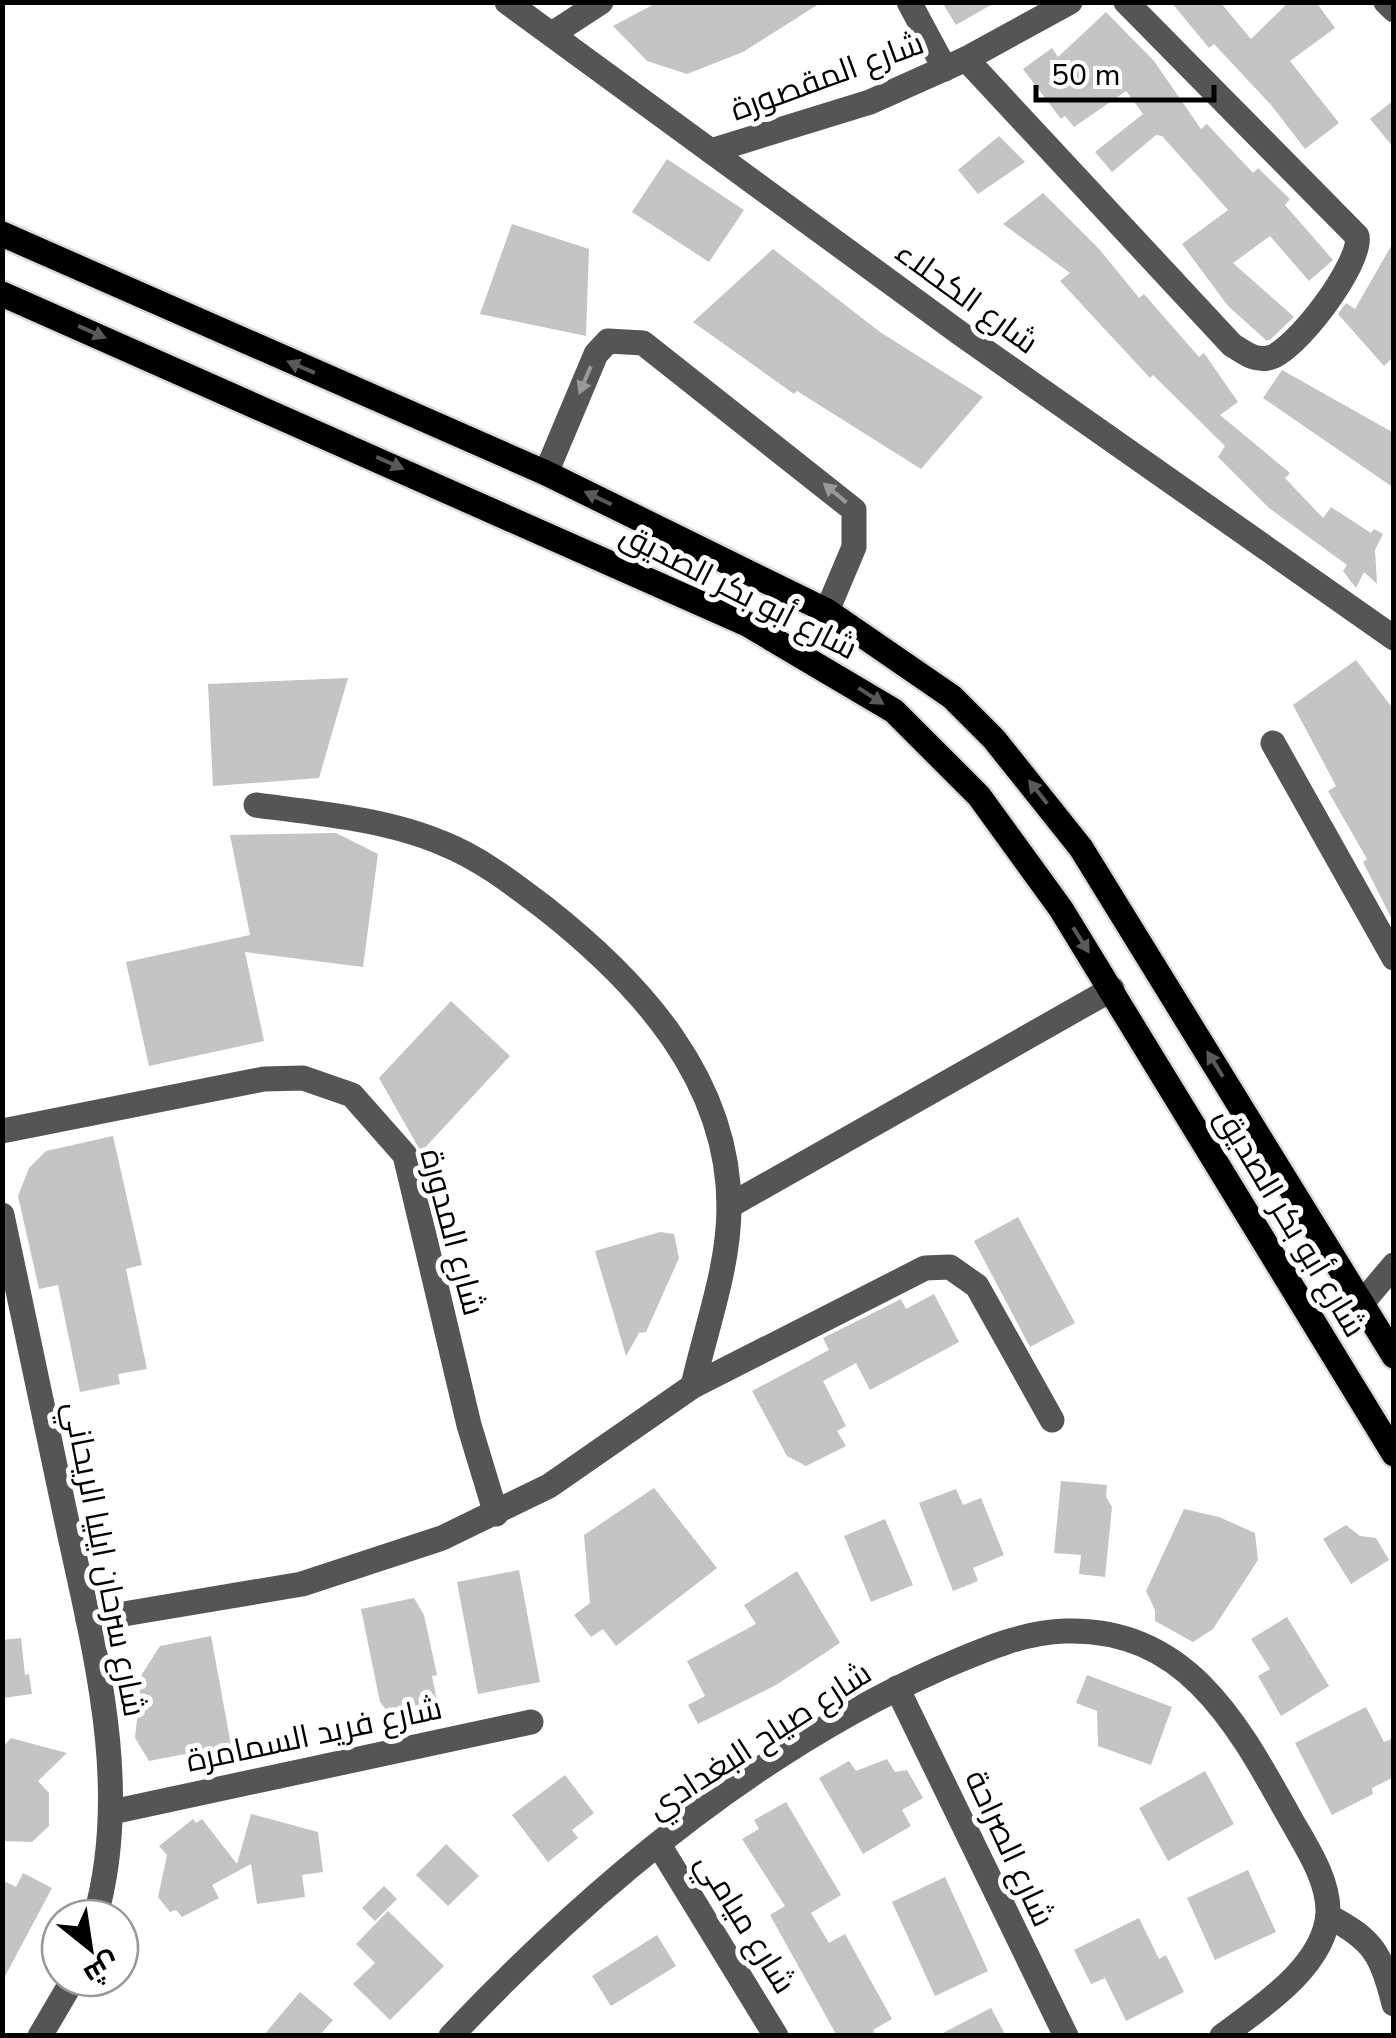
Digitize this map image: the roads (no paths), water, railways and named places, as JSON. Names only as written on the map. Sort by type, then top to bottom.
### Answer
[{"type":"main road","name":"شارع أبو بكر الصديق","points":[[2,234],[546,473],[827,610],[952,697],[1032,784],[1081,848],[1394,1356]]},
{"type":"main road","name":"شارع أبو بكر الصديق","points":[[2,294],[747,624],[830,670],[894,712],[979,796],[1061,909],[1394,1454]]},
{"type":"street","name":"شارع الكحلاء","points":[[507,2],[961,334],[1394,638]]},
{"type":"street","points":[[552,34],[600,2]]},
{"type":"street","points":[[908,2],[955,64],[1232,345],[1261,359],[1282,353],[1346,274],[1357,255],[1357,236],[1126,2]]},
{"type":"street","name":"شارع المقصورة","points":[[711,151],[870,102],[955,64],[1070,2]]},
{"type":"street","points":[[1386,2],[1394,10]]},
{"type":"street","points":[[546,473],[596,354],[608,340],[643,342],[854,510],[854,547],[827,610]]},
{"type":"street","points":[[1273,742],[1392,950]]},
{"type":"street","points":[[256,805],[439,841],[482,862],[572,929],[646,1000],[672,1032],[698,1079],[720,1136],[729,1206],[722,1271],[692,1386]]},
{"type":"street","points":[[729,1206],[1112,988]]},
{"type":"street","name":"شارع المدورة","points":[[2,1131],[264,1079],[303,1078],[352,1095],[404,1155],[469,1424],[496,1514]]},
{"type":"street","name":"شارع سرحان ايليا الريحاني","points":[[2,1214],[88,1620],[109,1755],[112,1812],[99,1898]]},
{"type":"street","points":[[1362,1303],[1394,1264]]},
{"type":"street","points":[[88,1620],[338,1574],[496,1514],[574,1470],[692,1386],[914,1271],[950,1268],[968,1278],[986,1300],[1052,1420]]},
{"type":"street","name":"شارع صياح البغدادي","points":[[451,2036],[584,1904],[781,1757],[897,1688],[982,1650],[1064,1631],[1106,1634],[1166,1658],[1188,1671],[1227,1710],[1310,1854],[1326,1895],[1328,1916]]},
{"type":"street","name":"شارع الصراحة","points":[[897,1688],[1066,2036]]},
{"type":"street","name":"شارع فريد السمامرة","points":[[112,1812],[531,1722]]},
{"type":"street","name":"شارع ميامي","points":[[659,1845],[776,2036]]},
{"type":"street","points":[[1222,2036],[1300,1970],[1316,1948],[1328,1916],[1371,1944],[1394,2004]]},
{"type":"street","points":[[40,2036],[62,1998]]}]
